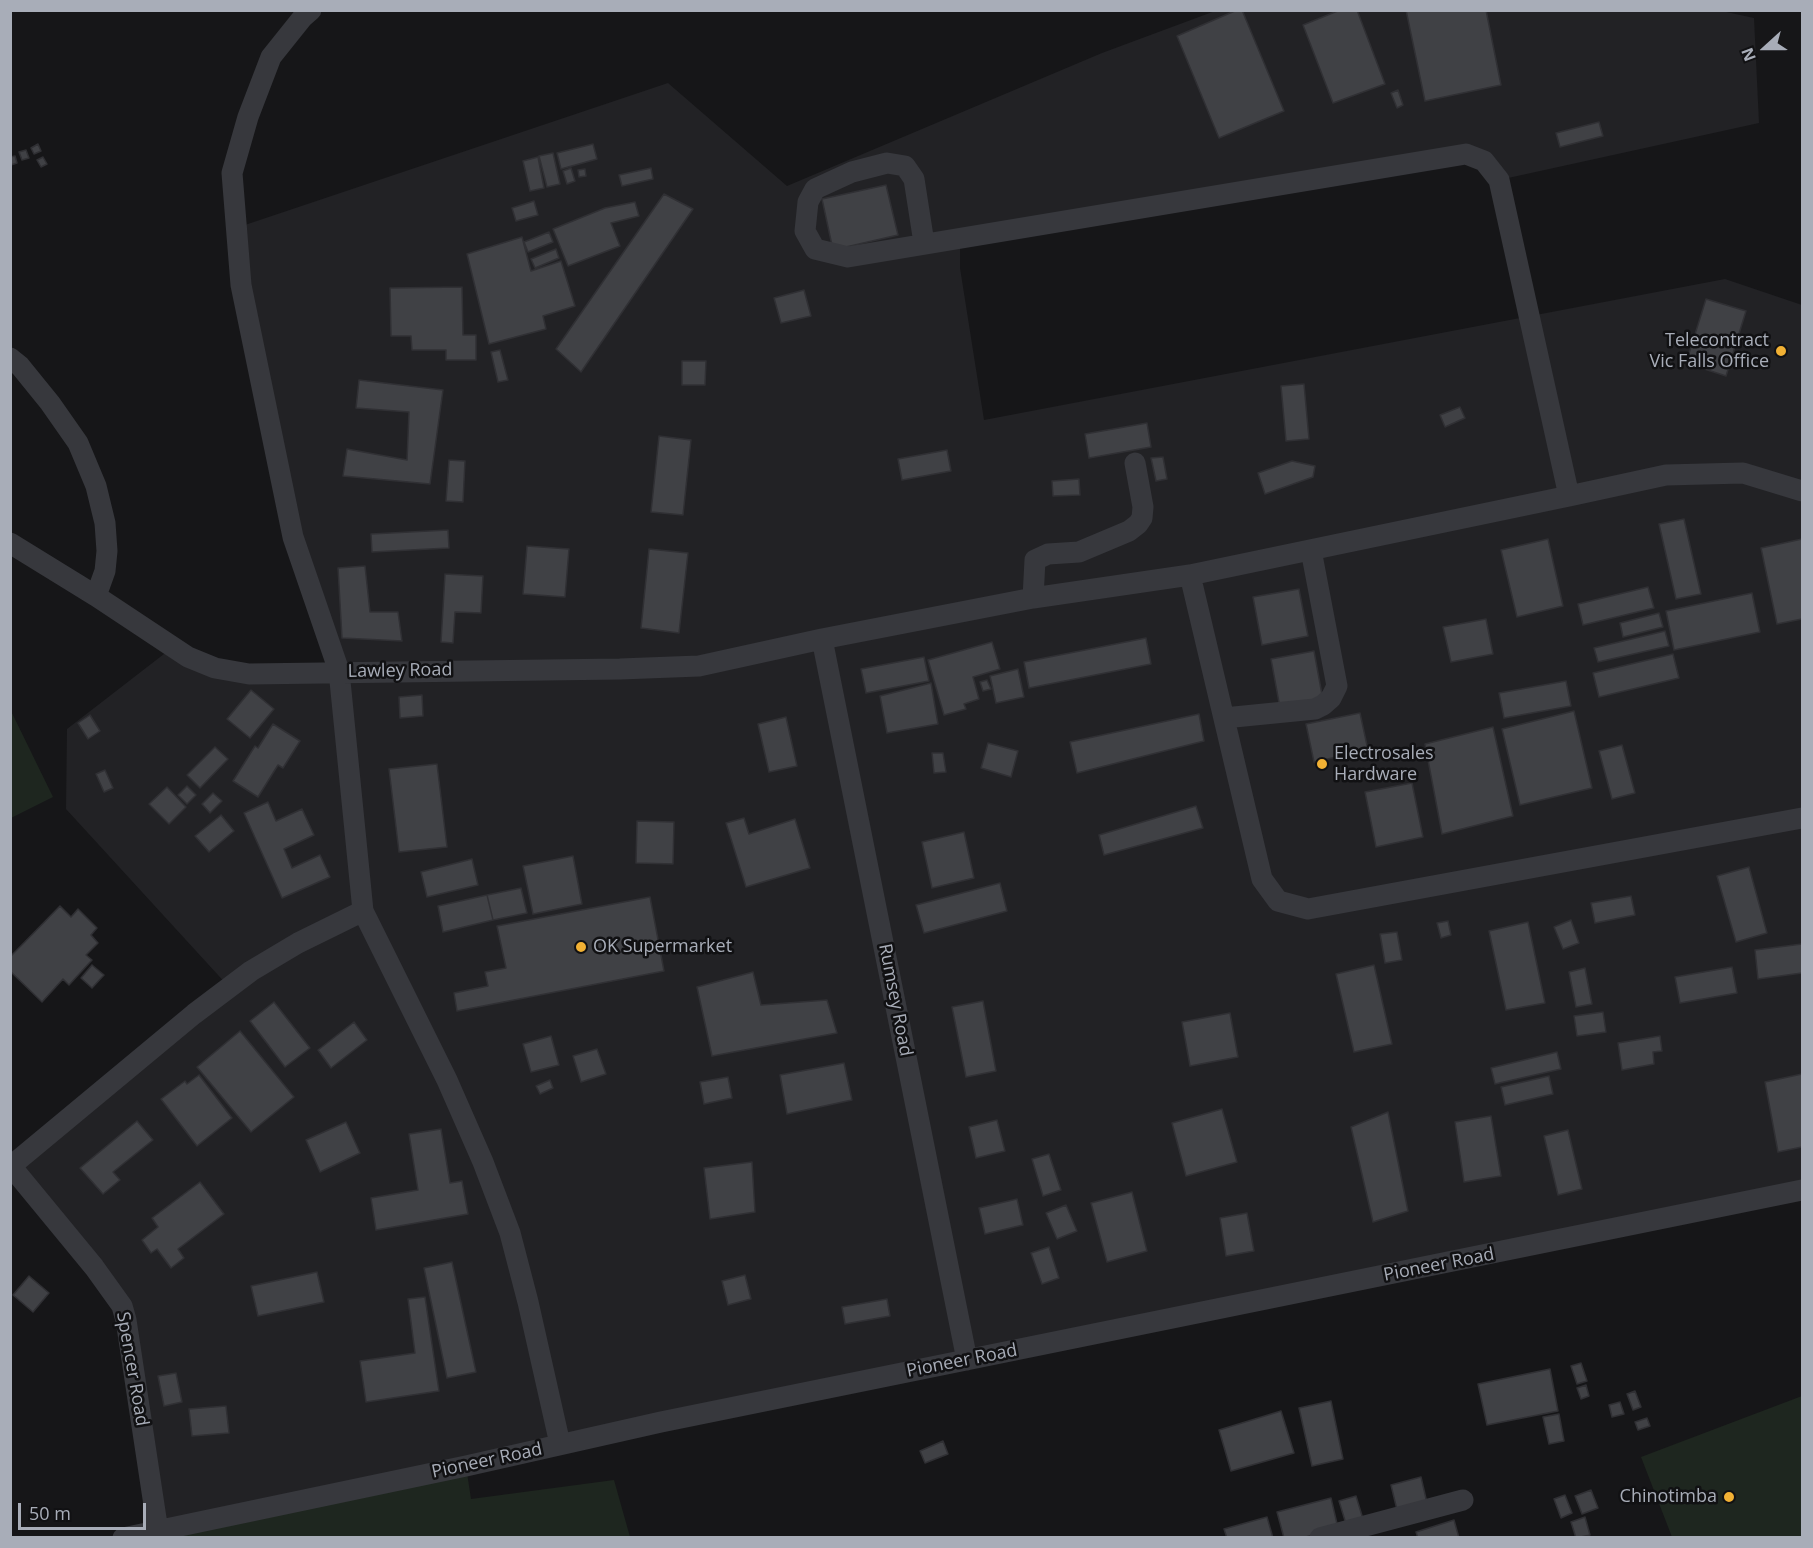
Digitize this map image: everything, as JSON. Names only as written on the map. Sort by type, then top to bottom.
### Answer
[{"type":"street","points":[[311,10],[271,57],[248,117],[232,173],[241,285],[293,537],[339,671],[363,911],[447,1080],[483,1162],[510,1233],[560,1444]]},
{"type":"street","points":[[924,243],[914,180],[905,166],[886,163],[852,172],[815,189],[808,202],[805,231],[815,249],[848,257],[1466,154],[1484,160],[1499,180],[1569,496]]},
{"type":"street","points":[[10,358],[20,366],[50,403],[78,443],[96,486],[105,523],[107,551],[105,571],[96,596]]},
{"type":"street","points":[[1033,598],[1035,560],[1048,554],[1079,552],[1124,533],[1138,524],[1142,518],[1143,507],[1135,463]]},
{"type":"street","name":"Lawley Road","points":[[10,543],[188,657],[215,668],[249,674],[699,666],[822,639],[1033,598],[1190,575],[1666,475],[1743,472],[1803,491]]},
{"type":"street","points":[[1224,718],[1315,709],[1331,698],[1337,686],[1311,550]]},
{"type":"street","points":[[1190,575],[1262,879],[1278,901],[1308,909],[1803,818]]},
{"type":"street","name":"Rumsey Road","points":[[822,639],[967,1360]]},
{"type":"street","points":[[11,1166],[194,1014],[251,971],[363,911]]},
{"type":"street","name":"Spencer Road","points":[[11,1166],[94,1267],[122,1306],[159,1534]]},
{"type":"street","name":"Pioneer Road","points":[[123,1538],[159,1534],[560,1444],[1803,1190]]},
{"type":"street","points":[[1320,1538],[1463,1500]]},
{"type":"shaded area","points":[[1717,10],[1754,18],[1759,123],[1499,180],[1484,161],[960,238],[960,268],[984,420],[1725,279],[1802,305],[1802,1190],[158,1530],[126,1320],[11,1166],[229,987],[66,809],[67,729],[173,647],[215,668],[339,671],[320,619],[236,228],[668,83],[787,186],[1102,53],[1215,11]]},
{"type":"shaded area","points":[[11,711],[53,797],[10,818]]},
{"type":"shaded area","name":"Chinotimba","points":[[1802,1396],[1802,1537],[1672,1537],[1641,1457]]},
{"type":"shaded area","points":[[466,1466],[471,1499],[614,1480],[630,1537],[159,1538]]},
{"type":"building","points":[[1237,10],[1242,10],[1284,111],[1219,138],[1177,36]]},
{"type":"building","points":[[1340,10],[1357,10],[1385,84],[1333,103],[1303,25]]},
{"type":"building","points":[[1406,10],[1486,10],[1501,85],[1425,101]]},
{"type":"building","points":[[1398,90],[1403,105],[1397,108],[1391,93]]},
{"type":"building","points":[[1599,122],[1603,136],[1560,147],[1556,133]]},
{"type":"building","points":[[38,144],[41,151],[34,154],[31,148]]},
{"type":"building","points":[[593,144],[597,159],[561,169],[557,153]]},
{"type":"building","points":[[26,150],[29,158],[22,160],[19,152]]},
{"type":"building","points":[[553,153],[560,184],[547,187],[539,156]]},
{"type":"building","points":[[15,156],[17,163],[11,165],[10,157]]},
{"type":"building","points":[[43,157],[47,164],[41,167],[37,160]]},
{"type":"building","points":[[538,157],[544,188],[530,191],[523,161]]},
{"type":"building","points":[[571,168],[575,181],[567,184],[563,171]]},
{"type":"building","points":[[651,168],[653,179],[622,186],[619,175]]},
{"type":"building","points":[[585,169],[586,176],[579,177],[578,170]]},
{"type":"building","points":[[886,185],[898,235],[833,250],[822,199]]},
{"type":"building","points":[[664,194],[693,209],[581,372],[556,349]]},
{"type":"building","points":[[534,201],[538,215],[516,221],[512,208]]},
{"type":"building","points":[[635,202],[639,216],[611,223],[620,246],[568,266],[553,229],[605,208]]},
{"type":"building","points":[[549,232],[553,242],[528,252],[524,242]]},
{"type":"building","points":[[522,237],[531,271],[561,261],[575,306],[543,316],[546,329],[489,344],[467,254]]},
{"type":"building","points":[[556,249],[559,258],[535,268],[531,259]]},
{"type":"building","points":[[462,287],[463,335],[476,335],[476,360],[446,360],[446,350],[412,350],[411,336],[391,336],[390,288]]},
{"type":"building","points":[[804,290],[811,316],[781,323],[774,298]]},
{"type":"building","points":[[1706,299],[1746,311],[1726,376],[1686,363]]},
{"type":"building","points":[[500,350],[508,380],[498,382],[491,352]]},
{"type":"building","points":[[682,361],[706,361],[705,385],[682,385]]},
{"type":"building","points":[[359,380],[443,390],[430,484],[343,476],[347,449],[407,460],[409,412],[356,408]]},
{"type":"building","points":[[1304,384],[1309,439],[1286,441],[1281,386]]},
{"type":"building","points":[[1460,407],[1465,418],[1445,427],[1440,415]]},
{"type":"building","points":[[1147,423],[1151,447],[1089,458],[1085,434]]},
{"type":"building","points":[[659,436],[691,440],[683,515],[651,512]]},
{"type":"building","points":[[947,450],[951,471],[902,480],[898,459]]},
{"type":"building","points":[[1163,457],[1167,479],[1156,481],[1151,458]]},
{"type":"building","points":[[449,460],[465,461],[463,502],[446,501]]},
{"type":"building","points":[[1292,461],[1315,466],[1313,477],[1265,494],[1258,473]]},
{"type":"building","points":[[1079,479],[1080,495],[1053,496],[1052,481]]},
{"type":"building","points":[[1684,519],[1701,594],[1676,599],[1659,524]]},
{"type":"building","points":[[448,530],[449,548],[372,552],[371,534]]},
{"type":"building","points":[[1548,539],[1563,606],[1517,617],[1501,550]]},
{"type":"building","points":[[1802,539],[1802,619],[1777,624],[1761,548]]},
{"type":"building","points":[[527,546],[569,549],[565,597],[523,594]]},
{"type":"building","points":[[649,549],[688,553],[679,633],[641,628]]},
{"type":"building","points":[[365,566],[370,612],[398,612],[402,641],[342,638],[338,568]]},
{"type":"building","points":[[445,574],[483,576],[481,613],[455,612],[453,643],[441,642]]},
{"type":"building","points":[[1648,587],[1654,608],[1583,625],[1578,604]]},
{"type":"building","points":[[1299,589],[1308,636],[1262,645],[1253,597]]},
{"type":"building","points":[[1752,593],[1760,632],[1674,650],[1666,611]]},
{"type":"building","points":[[1659,613],[1663,627],[1623,637],[1620,623]]},
{"type":"building","points":[[1486,619],[1493,654],[1451,662],[1443,627]]},
{"type":"building","points":[[1665,631],[1669,646],[1598,662],[1594,648]]},
{"type":"building","points":[[1146,638],[1151,664],[1029,688],[1024,662]]},
{"type":"building","points":[[992,642],[1000,669],[973,677],[979,699],[964,704],[966,709],[944,715],[928,660]]},
{"type":"building","points":[[1314,651],[1323,700],[1280,708],[1271,659]]},
{"type":"building","points":[[1673,654],[1679,678],[1599,697],[1593,673]]},
{"type":"building","points":[[924,657],[929,681],[866,693],[861,669]]},
{"type":"building","points":[[1018,669],[1024,697],[996,703],[990,676]]},
{"type":"building","points":[[987,680],[991,689],[983,691],[980,682]]},
{"type":"building","points":[[1566,681],[1571,706],[1504,718],[1499,693]]},
{"type":"building","points":[[931,683],[938,724],[887,733],[880,696]]},
{"type":"building","points":[[251,690],[274,709],[250,738],[227,719]]},
{"type":"building","points":[[422,695],[423,716],[400,718],[399,697]]},
{"type":"building","points":[[1574,711],[1592,788],[1520,805],[1502,729]]},
{"type":"building","points":[[1360,713],[1368,750],[1314,762],[1306,724]]},
{"type":"building","points":[[1199,714],[1204,741],[1077,773],[1070,742]]},
{"type":"building","points":[[90,715],[100,731],[88,739],[78,723]]},
{"type":"building","points":[[786,717],[797,766],[769,772],[758,724]]},
{"type":"building","points":[[273,724],[300,741],[283,768],[278,765],[258,797],[233,781],[255,746],[258,748]]},
{"type":"building","points":[[1493,727],[1513,816],[1442,834],[1425,744]]},
{"type":"building","points":[[988,743],[1018,751],[1011,777],[981,768]]},
{"type":"building","points":[[1622,745],[1635,793],[1612,799],[1599,751]]},
{"type":"building","points":[[215,747],[228,759],[200,788],[187,775]]},
{"type":"building","points":[[932,753],[943,753],[946,772],[934,773]]},
{"type":"building","points":[[437,764],[447,847],[399,852],[389,769]]},
{"type":"building","points":[[105,770],[113,788],[104,792],[96,774]]},
{"type":"building","points":[[1412,783],[1423,837],[1376,847],[1365,792]]},
{"type":"building","points":[[187,786],[196,795],[187,804],[178,795]]},
{"type":"building","points":[[167,787],[186,807],[169,824],[149,804]]},
{"type":"building","points":[[213,793],[222,801],[210,813],[202,804]]},
{"type":"building","points":[[268,802],[276,821],[302,809],[314,835],[284,849],[292,868],[320,855],[330,877],[282,898],[244,813]]},
{"type":"building","points":[[1196,806],[1203,828],[1104,855],[1099,835]]},
{"type":"building","points":[[221,815],[234,831],[209,852],[195,836]]},
{"type":"building","points":[[744,818],[749,834],[795,819],[810,868],[746,887],[726,823]]},
{"type":"building","points":[[637,821],[674,822],[673,864],[636,863]]},
{"type":"building","points":[[964,832],[974,878],[932,888],[922,842]]},
{"type":"building","points":[[573,856],[582,904],[533,914],[523,866]]},
{"type":"building","points":[[472,859],[478,885],[427,897],[421,872]]},
{"type":"building","points":[[1749,867],[1767,933],[1736,942],[1717,876]]},
{"type":"building","points":[[1000,883],[1007,911],[924,933],[916,905]]},
{"type":"building","points":[[521,888],[527,913],[493,920],[487,895]]},
{"type":"building","points":[[487,895],[493,920],[443,932],[438,906]]},
{"type":"building","points":[[1631,896],[1635,915],[1595,923],[1591,903]]},
{"type":"building","name":"OK Supermarket","points":[[650,897],[664,971],[457,1011],[454,993],[488,986],[485,972],[506,968],[497,926]]},
{"type":"building","points":[[60,906],[71,917],[78,909],[97,928],[91,935],[98,943],[86,955],[92,960],[69,985],[63,979],[42,1002],[10,971],[10,957]]},
{"type":"building","points":[[1571,920],[1579,943],[1563,949],[1554,927]]},
{"type":"building","points":[[1448,921],[1451,935],[1441,938],[1437,923]]},
{"type":"building","points":[[1528,922],[1545,1003],[1506,1010],[1489,931]]},
{"type":"building","points":[[1397,932],[1402,960],[1385,963],[1380,934]]},
{"type":"building","points":[[1802,944],[1802,973],[1758,979],[1755,950]]},
{"type":"building","points":[[92,965],[104,975],[92,988],[81,978]]},
{"type":"building","points":[[1374,965],[1392,1044],[1354,1052],[1336,974]]},
{"type":"building","points":[[1732,967],[1737,993],[1680,1003],[1675,977]]},
{"type":"building","points":[[1585,968],[1592,1004],[1576,1007],[1569,972]]},
{"type":"building","points":[[753,972],[761,1005],[827,1000],[837,1033],[712,1056],[697,987]]},
{"type":"building","points":[[983,1001],[996,1071],[966,1077],[952,1007]]},
{"type":"building","points":[[274,1002],[310,1048],[285,1067],[250,1021]]},
{"type":"building","points":[[1603,1012],[1606,1032],[1577,1036],[1574,1016]]},
{"type":"building","points":[[1230,1013],[1238,1057],[1190,1066],[1182,1022]]},
{"type":"building","points":[[354,1022],[367,1040],[331,1068],[318,1050]]},
{"type":"building","points":[[240,1031],[294,1097],[251,1132],[197,1067]]},
{"type":"building","points":[[551,1036],[559,1065],[531,1072],[523,1044]]},
{"type":"building","points":[[1660,1036],[1662,1051],[1653,1052],[1654,1064],[1622,1070],[1618,1043]]},
{"type":"building","points":[[597,1049],[606,1074],[581,1082],[573,1056]]},
{"type":"building","points":[[1557,1052],[1561,1069],[1495,1084],[1491,1068]]},
{"type":"building","points":[[844,1063],[852,1100],[787,1114],[780,1075]]},
{"type":"building","points":[[1802,1074],[1802,1147],[1778,1152],[1765,1082]]},
{"type":"building","points":[[199,1075],[232,1118],[197,1146],[161,1099],[185,1081],[187,1084]]},
{"type":"building","points":[[1549,1076],[1553,1094],[1505,1105],[1501,1087]]},
{"type":"building","points":[[728,1077],[732,1098],[704,1104],[700,1082]]},
{"type":"building","points":[[550,1080],[553,1088],[540,1094],[536,1086]]},
{"type":"building","points":[[1222,1109],[1237,1162],[1186,1176],[1172,1123]]},
{"type":"building","points":[[1388,1112],[1408,1211],[1373,1222],[1351,1127]]},
{"type":"building","points":[[1491,1116],[1501,1176],[1464,1182],[1455,1122]]},
{"type":"building","points":[[997,1120],[1005,1151],[976,1158],[969,1127]]},
{"type":"building","points":[[137,1121],[153,1140],[113,1172],[120,1180],[103,1194],[80,1168]]},
{"type":"building","points":[[346,1122],[360,1153],[320,1172],[306,1140]]},
{"type":"building","points":[[441,1129],[450,1183],[462,1181],[468,1214],[376,1230],[371,1198],[418,1190],[409,1134]]},
{"type":"building","points":[[1568,1130],[1582,1189],[1558,1195],[1544,1136]]},
{"type":"building","points":[[1049,1154],[1061,1190],[1043,1196],[1032,1159]]},
{"type":"building","points":[[752,1162],[755,1212],[710,1219],[704,1168]]},
{"type":"building","points":[[200,1182],[224,1214],[178,1249],[184,1258],[171,1268],[157,1249],[151,1253],[142,1240],[158,1227],[152,1218]]},
{"type":"building","points":[[1132,1192],[1147,1251],[1107,1262],[1091,1203]]},
{"type":"building","points":[[1017,1199],[1023,1225],[985,1234],[979,1208]]},
{"type":"building","points":[[1066,1205],[1077,1231],[1057,1239],[1046,1213]]},
{"type":"building","points":[[1247,1213],[1254,1251],[1226,1256],[1220,1218]]},
{"type":"building","points":[[1049,1247],[1059,1278],[1042,1284],[1031,1253]]},
{"type":"building","points":[[452,1262],[476,1372],[447,1378],[424,1268]]},
{"type":"building","points":[[317,1272],[324,1302],[258,1316],[251,1286]]},
{"type":"building","points":[[745,1275],[751,1299],[728,1305],[722,1281]]},
{"type":"building","points":[[29,1276],[49,1293],[33,1312],[13,1295]]},
{"type":"building","points":[[425,1297],[439,1391],[366,1402],[360,1361],[415,1353],[408,1299]]},
{"type":"building","points":[[887,1299],[890,1316],[845,1324],[842,1307]]},
{"type":"building","points":[[1581,1363],[1587,1381],[1577,1384],[1571,1366]]},
{"type":"building","points":[[1550,1369],[1558,1411],[1487,1425],[1478,1384]]},
{"type":"building","points":[[176,1373],[182,1402],[164,1406],[158,1376]]},
{"type":"building","points":[[1586,1385],[1589,1396],[1581,1399],[1577,1388]]},
{"type":"building","points":[[1635,1391],[1641,1407],[1633,1410],[1627,1394]]},
{"type":"building","points":[[1331,1401],[1343,1459],[1312,1466],[1299,1408]]},
{"type":"building","points":[[1620,1402],[1624,1414],[1612,1417],[1609,1405]]},
{"type":"building","points":[[226,1406],[229,1433],[192,1436],[189,1409]]},
{"type":"building","points":[[1281,1411],[1294,1453],[1231,1471],[1219,1430]]},
{"type":"building","points":[[1559,1414],[1564,1441],[1549,1444],[1543,1417]]},
{"type":"building","points":[[1647,1418],[1650,1426],[1638,1430],[1635,1422]]},
{"type":"building","points":[[943,1441],[948,1454],[925,1463],[920,1451]]},
{"type":"building","points":[[1421,1477],[1427,1503],[1397,1510],[1391,1485]]},
{"type":"building","points":[[1591,1490],[1598,1508],[1582,1514],[1575,1496]]},
{"type":"building","points":[[1565,1495],[1572,1513],[1561,1518],[1554,1499]]},
{"type":"building","points":[[1356,1496],[1363,1519],[1346,1524],[1339,1501]]},
{"type":"building","points":[[1331,1498],[1338,1528],[1302,1538],[1284,1538],[1277,1512]]},
{"type":"building","points":[[1267,1517],[1273,1538],[1227,1538],[1224,1529]]},
{"type":"building","points":[[1585,1517],[1590,1535],[1576,1538],[1571,1522]]},
{"type":"building","points":[[1454,1520],[1459,1538],[1418,1538],[1416,1532]]},
{"type":"place","name":"Telecontract Vic Falls Office","points":[[1781,351]]},
{"type":"place","name":"Electrosales Hardware","points":[[1322,764]]},
{"type":"place","name":"OK Supermarket","points":[[581,947]]},
{"type":"place","name":"Chinotimba","points":[[1729,1497]]}]
